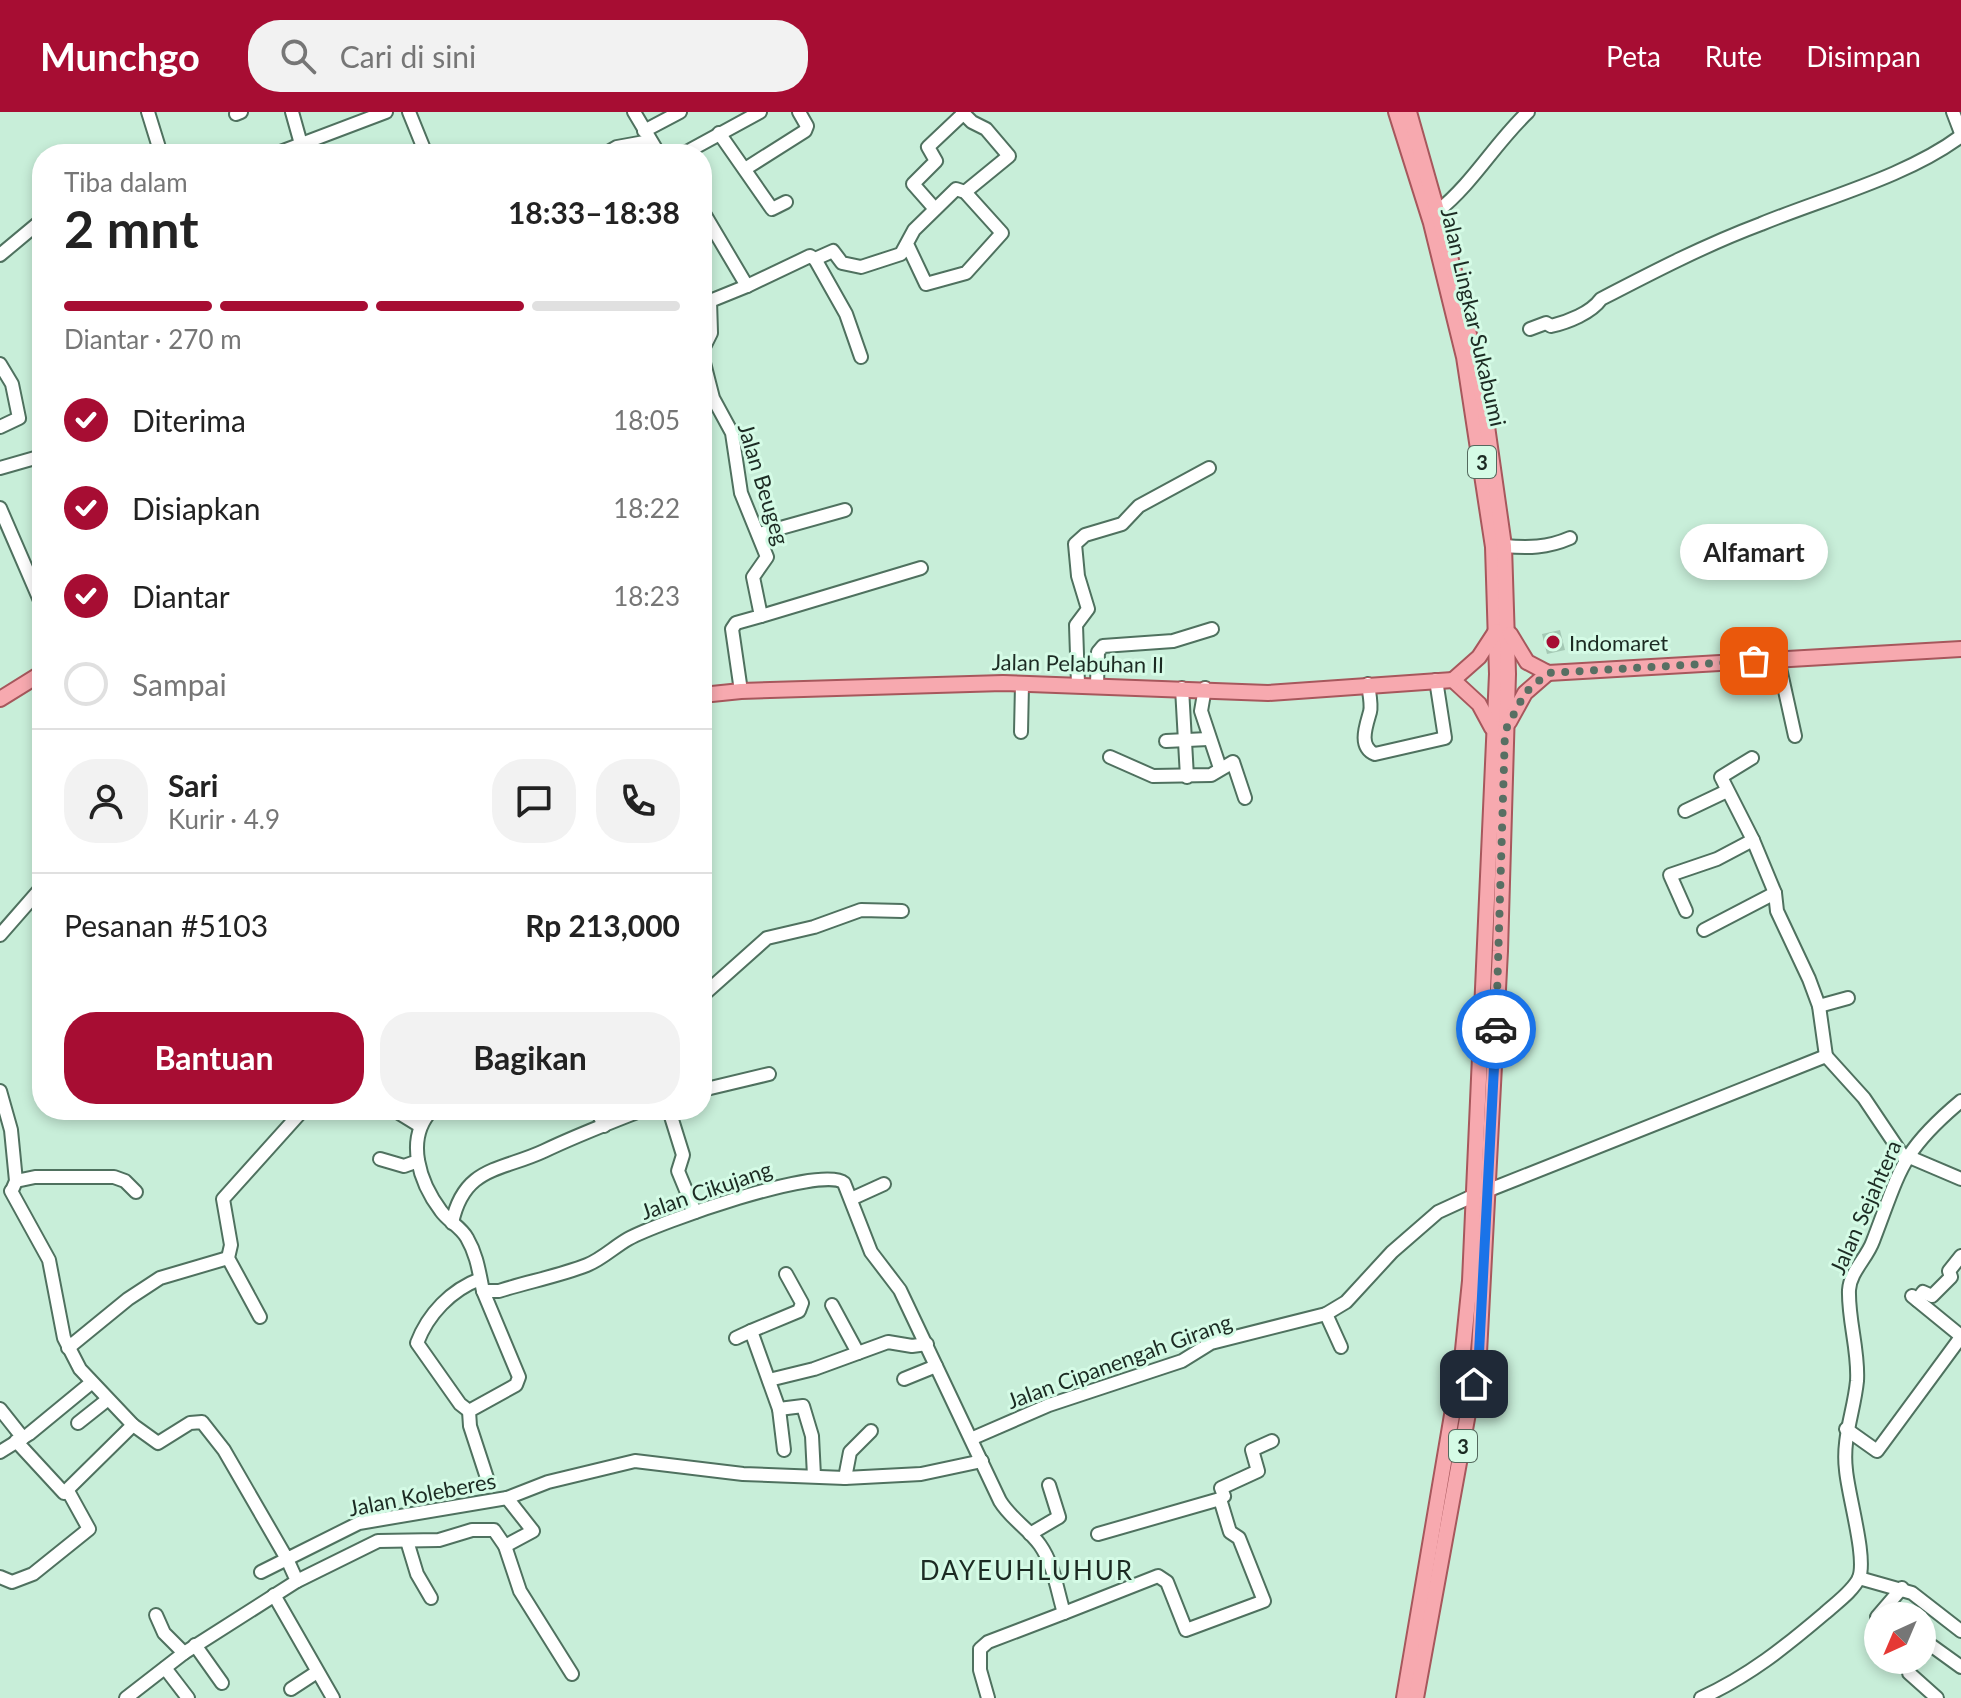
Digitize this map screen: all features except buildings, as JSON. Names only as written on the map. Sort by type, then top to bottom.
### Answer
[{"type":"main road","name":"Jalan Lingkar Sukabumi","points":[[1396,112],[1436,218]]},
{"type":"main road","name":"Jalan Lingkar Sukabumi","points":[[1409,112],[1488,427],[1504,546],[1504,627]]},
{"type":"main road","name":"Jalan Lingkar Sukabumi","points":[[1456,300],[1479,439],[1504,627]]},
{"type":"main road","points":[[1548,673],[1525,693],[1500,732],[1479,704],[1453,680],[1479,657],[1504,627],[1527,662],[1548,673],[1961,649]]},
{"type":"main road","name":"3","points":[[1416,1698],[1479,1353],[1482,1193],[1504,627]]},
{"type":"main road","points":[[0,699],[32,679]]},
{"type":"main road","name":"Jalan Pelabuhan II","points":[[712,694],[950,684],[1097,684],[1268,693],[1453,680]]},
{"type":"main road","name":"3","points":[[1404,1698],[1463,1350],[1482,1193]]},
{"type":"street","points":[[148,112],[158,144]]},
{"type":"street","points":[[292,112],[301,144],[386,112]]},
{"type":"street","points":[[409,112],[422,144]]},
{"type":"street","points":[[634,112],[652,144]]},
{"type":"street","points":[[625,144],[647,136],[680,112]]},
{"type":"street","points":[[700,144],[760,112]]},
{"type":"street","points":[[1436,218],[1469,184],[1503,136],[1528,112]]},
{"type":"street","points":[[1530,329],[1546,323],[1551,326],[1565,322],[1594,307],[1601,299],[1692,252],[1822,202],[1914,162],[1961,134],[1953,112]]},
{"type":"street","points":[[935,209],[913,184],[936,161],[928,147],[963,113],[986,129],[1009,156],[965,192]]},
{"type":"street","points":[[745,169],[805,131],[806,114]]},
{"type":"street","points":[[719,133],[773,210],[786,202]]},
{"type":"street","points":[[861,357],[846,314],[815,259],[833,251],[842,263],[861,267],[897,257],[908,246],[914,230],[956,189],[965,192],[1002,233],[970,270],[926,284],[908,246]]},
{"type":"street","points":[[712,227],[747,286]]},
{"type":"street","points":[[0,255],[32,228]]},
{"type":"street","name":"Jalan Beugeg","points":[[712,296],[747,286],[810,256],[815,259]]},
{"type":"street","points":[[0,364],[12,384],[19,418],[0,427]]},
{"type":"street","name":"Jalan Beugeg","points":[[712,392],[732,433],[741,493],[767,557],[753,577],[761,616]]},
{"type":"street","points":[[0,468],[32,459]]},
{"type":"street","points":[[1078,684],[1076,625],[1088,609],[1078,576],[1075,544],[1085,535],[1122,524],[1139,506],[1209,468]]},
{"type":"street","points":[[759,534],[845,510]]},
{"type":"street","points":[[1,514],[32,583]]},
{"type":"street","points":[[1504,546],[1553,546],[1570,538]]},
{"type":"street","points":[[741,691],[732,629],[736,623],[921,568]]},
{"type":"street","points":[[1097,684],[1098,652],[1103,646],[1173,641],[1212,629]]},
{"type":"street","points":[[1778,659],[1795,736]]},
{"type":"street","points":[[1368,684],[1370,712],[1364,721],[1365,744],[1369,752],[1375,754],[1445,738],[1436,680]]},
{"type":"street","points":[[1021,732],[1022,684]]},
{"type":"street","points":[[1182,688],[1181,719],[1187,777]]},
{"type":"street","points":[[1205,688],[1201,711],[1220,768]]},
{"type":"street","points":[[1181,719],[1165,740],[1208,739]]},
{"type":"street","points":[[1110,757],[1144,774],[1187,777],[1211,775],[1234,762],[1245,798]]},
{"type":"street","points":[[1752,758],[1721,777],[1753,840],[1775,893],[1777,911],[1819,1006],[1826,1056],[1864,1098],[1906,1157],[1961,1179]]},
{"type":"street","points":[[1685,811],[1727,791]]},
{"type":"street","points":[[1686,911],[1670,875],[1717,859],[1753,840]]},
{"type":"street","points":[[1704,930],[1775,893]]},
{"type":"street","points":[[0,935],[32,898]]},
{"type":"street","points":[[712,987],[767,938],[814,927],[861,910],[902,911]]},
{"type":"street","points":[[1819,1006],[1848,998]]},
{"type":"street","name":"Jalan Cipanengah Girang","points":[[973,1438],[1049,1405],[1182,1361],[1211,1343],[1326,1314],[1346,1302],[1392,1252],[1438,1212],[1826,1056]]},
{"type":"street","points":[[712,1088],[769,1074]]},
{"type":"street","points":[[0,1091],[11,1130],[9,1189],[52,1267],[68,1348],[91,1383],[107,1400],[133,1425],[161,1443],[190,1423],[202,1422],[224,1450],[297,1581]]},
{"type":"street","name":"Jalan Sejahtera","points":[[1859,1578],[1860,1557],[1844,1459],[1846,1429],[1857,1377],[1849,1286],[1873,1241],[1887,1197],[1906,1157],[1919,1137],[1961,1101]]},
{"type":"street","points":[[260,1317],[228,1258],[231,1245],[223,1199],[294,1120]]},
{"type":"street","points":[[424,1120],[416,1143],[418,1161],[437,1204],[471,1246],[481,1285],[519,1381],[469,1411]]},
{"type":"street","points":[[601,1120],[604,1126]]},
{"type":"street","points":[[452,1223],[461,1195],[487,1172],[618,1120]]},
{"type":"street","points":[[672,1120],[683,1155],[678,1171],[695,1212]]},
{"type":"street","points":[[380,1159],[404,1166],[418,1161]]},
{"type":"street","points":[[9,1189],[70,1176],[114,1177],[125,1181],[136,1192]]},
{"type":"street","name":"Jalan Cikujang","points":[[481,1285],[499,1291],[590,1264],[628,1239],[695,1212],[793,1183],[826,1177],[840,1179],[851,1199]]},
{"type":"street","points":[[884,1184],[851,1199],[871,1252],[900,1290],[1009,1515],[1030,1534],[1047,1556],[1064,1613]]},
{"type":"street","points":[[1846,1429],[1877,1451],[1961,1336],[1914,1298],[1923,1292],[1932,1296],[1937,1294],[1951,1277],[1949,1271],[1961,1256]]},
{"type":"street","points":[[68,1348],[128,1299],[160,1278],[228,1258]]},
{"type":"street","points":[[736,1338],[799,1311],[802,1303],[786,1274]]},
{"type":"street","points":[[481,1285],[463,1285],[447,1298],[417,1343],[460,1404],[469,1411],[470,1426],[487,1478]]},
{"type":"street","points":[[832,1305],[858,1353]]},
{"type":"street","points":[[1326,1314],[1341,1347]]},
{"type":"street","points":[[751,1331],[779,1409],[784,1450]]},
{"type":"street","points":[[769,1380],[814,1369],[895,1341],[912,1346],[927,1344]]},
{"type":"street","points":[[904,1379],[936,1366]]},
{"type":"street","points":[[0,1452],[91,1383]]},
{"type":"street","points":[[78,1423],[107,1400]]},
{"type":"street","points":[[779,1409],[800,1404],[805,1409],[812,1436],[814,1476]]},
{"type":"street","points":[[0,1409],[19,1440],[60,1492],[68,1491],[133,1425]]},
{"type":"street","points":[[845,1478],[850,1452],[871,1431]]},
{"type":"street","points":[[1098,1534],[1220,1499],[1224,1496],[1221,1488],[1258,1471],[1252,1450],[1272,1441]]},
{"type":"street","name":"Jalan Koleberes","points":[[261,1572],[359,1523],[507,1498],[548,1482],[635,1461],[743,1474],[845,1478],[911,1476],[982,1461]]},
{"type":"street","points":[[1030,1534],[1059,1517],[1049,1485]]},
{"type":"street","points":[[0,1577],[12,1582],[33,1574],[89,1529],[68,1491]]},
{"type":"street","points":[[505,1546],[530,1536],[533,1531],[507,1498]]},
{"type":"street","points":[[988,1698],[978,1654],[985,1643],[1158,1576],[1167,1582],[1186,1630],[1264,1601],[1239,1538],[1230,1532],[1220,1499]]},
{"type":"street","points":[[126,1698],[141,1694],[165,1668],[189,1649],[297,1581],[328,1569],[365,1545],[439,1540],[472,1530],[491,1529],[505,1546],[520,1591],[572,1674]]},
{"type":"street","points":[[407,1541],[417,1574],[431,1598]]},
{"type":"street","points":[[1701,1698],[1747,1676],[1772,1658],[1838,1601],[1859,1578],[1902,1588],[1961,1631]]},
{"type":"street","points":[[1890,1602],[1902,1588]]},
{"type":"street","points":[[274,1595],[333,1698]]},
{"type":"street","points":[[156,1615],[164,1633],[189,1649],[222,1683]]},
{"type":"street","points":[[1936,1649],[1961,1667]]},
{"type":"street","points":[[165,1668],[188,1698]]},
{"type":"street","points":[[291,1689],[317,1672]]},
{"type":"street","points":[[1910,1674],[1937,1698]]},
{"type":"way so far","points":[[1496,1029],[1505,731],[1522,698],[1538,679],[1548,673],[1754,661]]},
{"type":"place","name":"Indomaret","points":[[1553,642]]},
{"type":"place","name":"Alfamart","points":[[1754,661]]},
{"type":"district","name":"DAYEUHLUHUR","points":[[1027,1570]]},
{"type":"route","points":[[1474,1384],[1479,1353],[1496,1029]]}]
